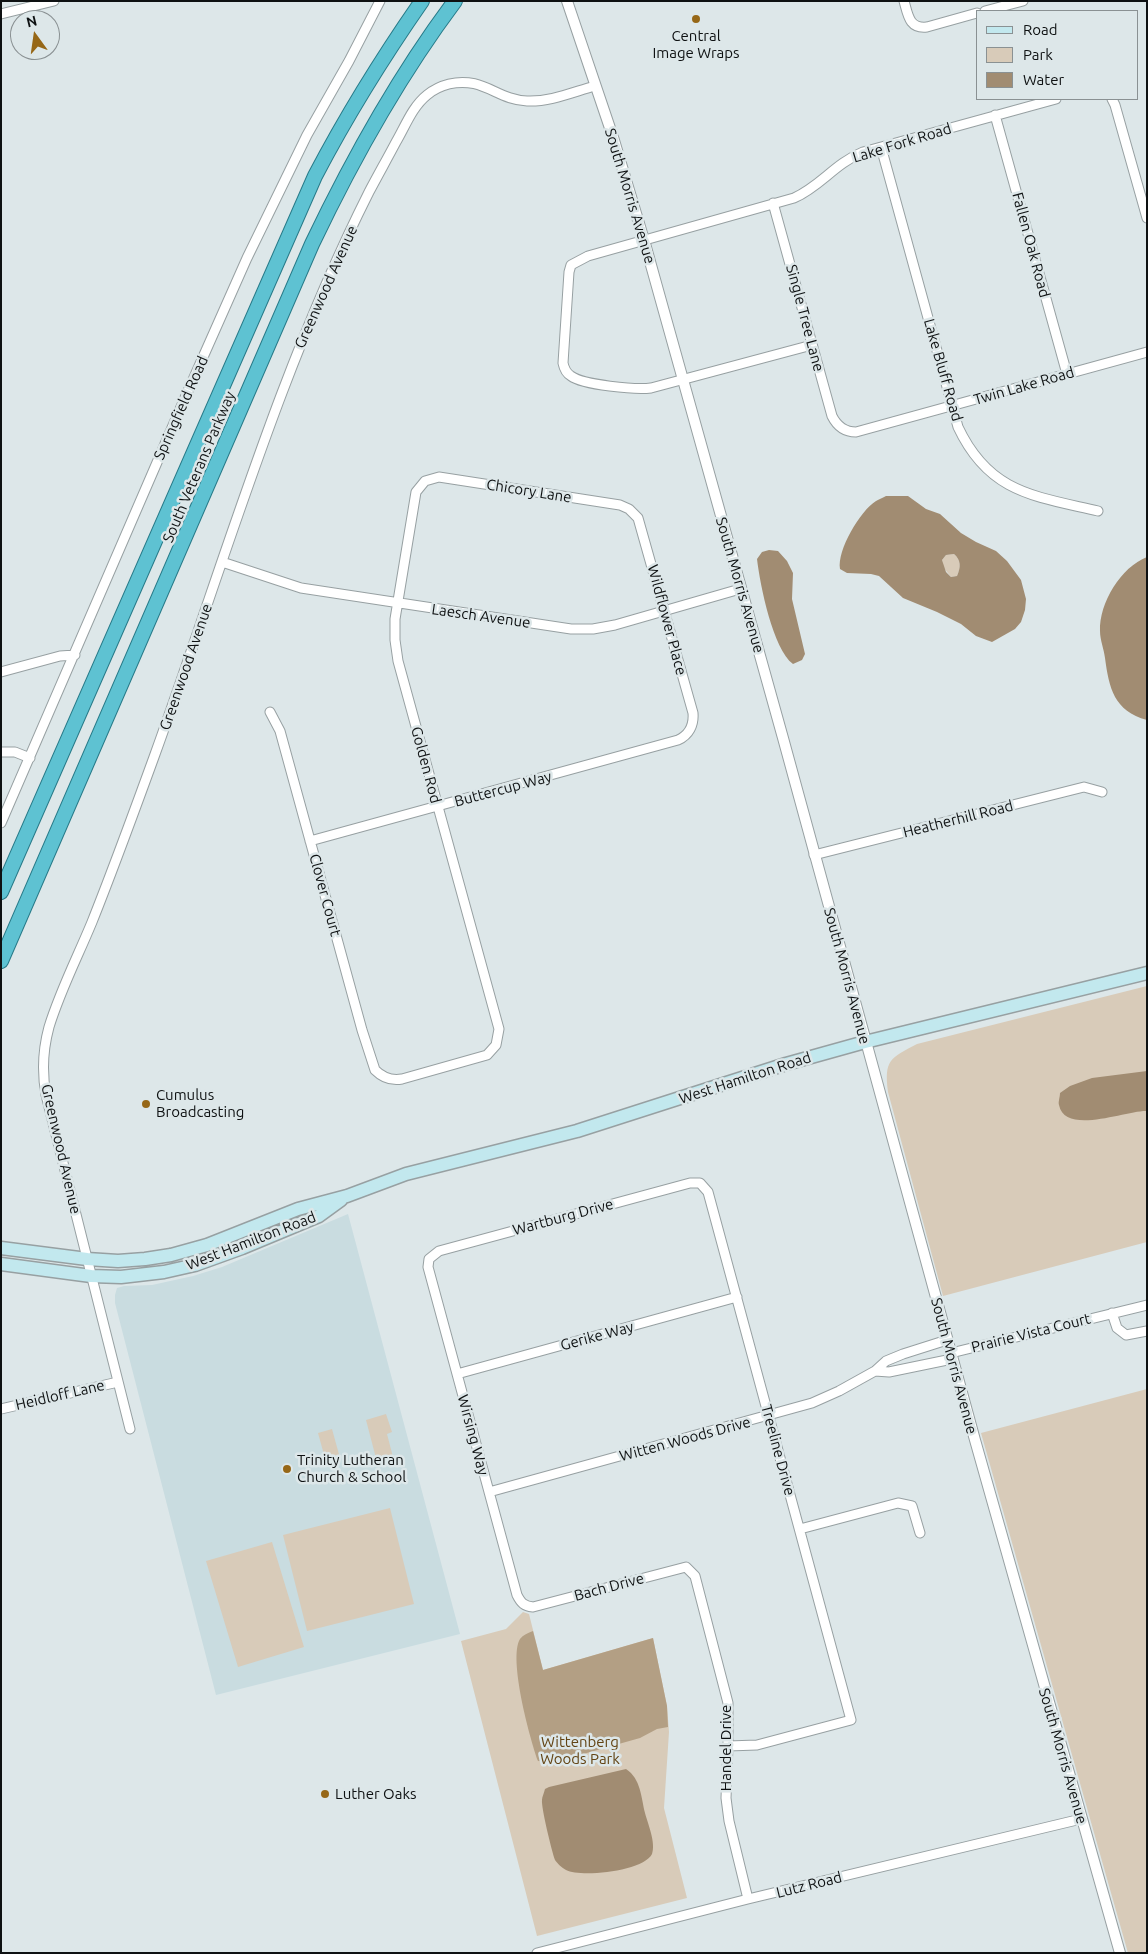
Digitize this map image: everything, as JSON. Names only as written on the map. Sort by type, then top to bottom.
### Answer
[{"type":"highway","name":"South Veterans Parkway","points":[[1,892],[315,176],[351,109],[422,1]]},
{"type":"highway","name":"South Veterans Parkway","points":[[1,962],[312,244],[376,119],[418,53],[455,1]]},
{"type":"main road","name":"West Hamilton Road","points":[[1,1248],[87,1260],[118,1261],[171,1255],[207,1245],[298,1209],[347,1196],[406,1174],[577,1131],[770,1068],[865,1042],[1147,973]]},
{"type":"main road","name":"West Hamilton Road","points":[[1,1264],[92,1276],[121,1277],[144,1275],[195,1265],[319,1216],[347,1196]]},
{"type":"street","points":[[1,14],[54,1]]},
{"type":"street","name":"Springfield Road","points":[[1,824],[247,258],[307,135],[380,1]]},
{"type":"street","name":"South Morris Avenue","points":[[567,1],[613,137],[644,240],[947,1340],[1120,1953]]},
{"type":"street","points":[[904,1],[909,20],[915,26],[927,27],[976,13]]},
{"type":"street","points":[[989,10],[1022,1]]},
{"type":"street","name":"Greenwood Avenue","points":[[130,1430],[46,1095],[44,1073],[46,1040],[53,1016],[92,922],[135,809],[249,480],[290,370],[324,288],[375,180],[415,108],[428,94],[444,86],[457,83],[472,82],[514,99],[529,101],[551,98],[595,86]]},
{"type":"street","name":"Lake Fork Road","points":[[682,380],[651,388],[634,389],[579,380],[572,377],[564,368],[569,272],[571,265],[582,258],[794,198],[809,190],[850,157],[1052,100]]},
{"type":"street","points":[[1112,100],[1147,218]]},
{"type":"street","name":"Fallen Oak Road","points":[[996,115],[1067,374]]},
{"type":"street","name":"Lake Bluff Road","points":[[881,147],[958,427],[969,448],[984,466],[999,479],[1025,493],[1098,511]]},
{"type":"street","name":"Single Tree Lane","points":[[773,204],[832,416],[836,424],[843,429]]},
{"type":"street","points":[[682,380],[812,345]]},
{"type":"street","name":"Twin Lake Road","points":[[843,429],[856,432],[1147,352]]},
{"type":"street","name":"Chicory Lane","points":[[424,483],[439,477],[620,505],[634,513]]},
{"type":"street","name":"Golden Rod","points":[[382,1076],[390,1080],[402,1080],[483,1057],[496,1045],[499,1029],[398,661],[395,629],[398,603],[416,492],[424,483]]},
{"type":"street","name":"Wildflower Place","points":[[634,513],[640,523],[693,713],[693,722],[690,729]]},
{"type":"street","name":"Laesch Avenue","points":[[222,562],[302,588],[571,629],[604,627],[740,589]]},
{"type":"street","points":[[1,672],[60,656],[75,655]]},
{"type":"street","name":"Clover Court","points":[[270,712],[280,731],[373,1066],[382,1076]]},
{"type":"street","name":"Buttercup Way","points":[[310,841],[678,740],[686,735],[690,729]]},
{"type":"street","points":[[1,752],[15,752],[30,758]]},
{"type":"street","name":"Heatherhill Road","points":[[814,855],[1084,787],[1102,792]]},
{"type":"street","name":"Wartburg Drive","points":[[429,1259],[438,1252],[448,1249],[690,1183],[700,1183]]},
{"type":"street","name":"Treeline Drive","points":[[700,1183],[708,1192],[851,1720],[757,1746],[728,1746]]},
{"type":"street","name":"Wirsing Way","points":[[429,1259],[428,1267],[517,1595],[527,1607]]},
{"type":"street","name":"Gerike Way","points":[[457,1374],[737,1297]]},
{"type":"street","name":"Prairie Vista Court","points":[[952,1356],[1147,1305]]},
{"type":"street","name":"Prairie Vista Court","points":[[1112,1313],[1117,1328],[1126,1335],[1147,1331]]},
{"type":"street","name":"Witten Woods Drive","points":[[489,1492],[812,1403],[839,1391],[875,1371],[886,1361],[947,1340]]},
{"type":"street","name":"Witten Woods Drive","points":[[875,1371],[889,1372],[952,1356]]},
{"type":"street","name":"Heidloff Lane","points":[[1,1409],[118,1382]]},
{"type":"street","points":[[800,1529],[898,1503],[912,1506],[920,1533]]},
{"type":"street","name":"Bach Drive","points":[[527,1607],[533,1608],[686,1567],[691,1570]]},
{"type":"street","name":"Handel Drive","points":[[691,1570],[695,1576],[725,1690],[728,1713],[726,1798],[729,1821],[748,1899]]},
{"type":"street","name":"Lutz Road","points":[[537,1953],[748,1899],[1081,1819]]},
{"type":"shaded area","name":"Trinity Lutheran Church & School","points":[[348,1214],[460,1634],[216,1695],[115,1303],[115,1295],[117,1288],[124,1286],[152,1285],[222,1267]]},
{"type":"green space","points":[[954,554],[959,561],[960,567],[957,576],[951,577],[943,567],[942,560],[946,555]]},
{"type":"green space","points":[[1147,986],[1147,1242],[943,1296],[888,1092],[887,1073],[891,1061],[917,1044]]},
{"type":"green space","points":[[1147,1389],[1147,1953],[1128,1953],[981,1433]]},
{"type":"green space","points":[[386,1414],[392,1432],[387,1434],[393,1457],[377,1462],[366,1420]]},
{"type":"green space","points":[[332,1429],[340,1458],[326,1462],[318,1433]]},
{"type":"green space","points":[[390,1508],[414,1604],[307,1631],[283,1535]]},
{"type":"green space","points":[[272,1542],[304,1647],[238,1667],[206,1561]]},
{"type":"green space","name":"Wittenberg Woods Park","points":[[523,1612],[529,1614],[543,1670],[653,1638],[667,1706],[669,1732],[664,1808],[687,1898],[537,1936],[461,1641],[506,1629]]},
{"type":"green space","points":[[533,1631],[543,1670],[653,1638],[667,1706],[668,1727],[657,1729],[640,1738],[569,1758],[548,1762],[538,1761],[522,1699],[517,1663],[517,1649],[520,1639]]},
{"type":"water","points":[[886,496],[908,496],[926,509],[940,514],[961,533],[996,551],[1007,561],[1021,580],[1026,599],[1021,622],[1015,629],[992,642],[976,636],[961,624],[937,612],[903,598],[879,576],[847,573],[840,569],[842,552],[857,522],[870,506]],"holes":[[[954,554],[960,564],[959,570],[957,576],[951,577],[946,572],[942,560],[946,555]]]},
{"type":"water","points":[[769,550],[778,551],[787,561],[793,573],[792,599],[805,654],[802,660],[793,664],[779,645],[761,584],[757,559],[762,552]]},
{"type":"water","points":[[1147,557],[1147,720],[1127,711],[1115,697],[1111,688],[1100,631],[1103,609],[1113,587],[1129,569]]},
{"type":"water","points":[[1147,1071],[1147,1111],[1084,1120],[1072,1119],[1064,1114],[1059,1105],[1060,1093],[1070,1086],[1092,1078]]},
{"type":"water","points":[[626,1769],[635,1778],[640,1789],[650,1828],[652,1854],[647,1860],[625,1869],[585,1873],[564,1869],[555,1860],[549,1839],[542,1804],[545,1789]]},
{"type":"place","name":"Central Image Wraps","points":[[696,19]]},
{"type":"place","name":"Cumulus Broadcasting","points":[[146,1104]]},
{"type":"place","name":"Trinity Lutheran Church & School","points":[[287,1469]]},
{"type":"place","name":"Luther Oaks","points":[[325,1794]]}]
